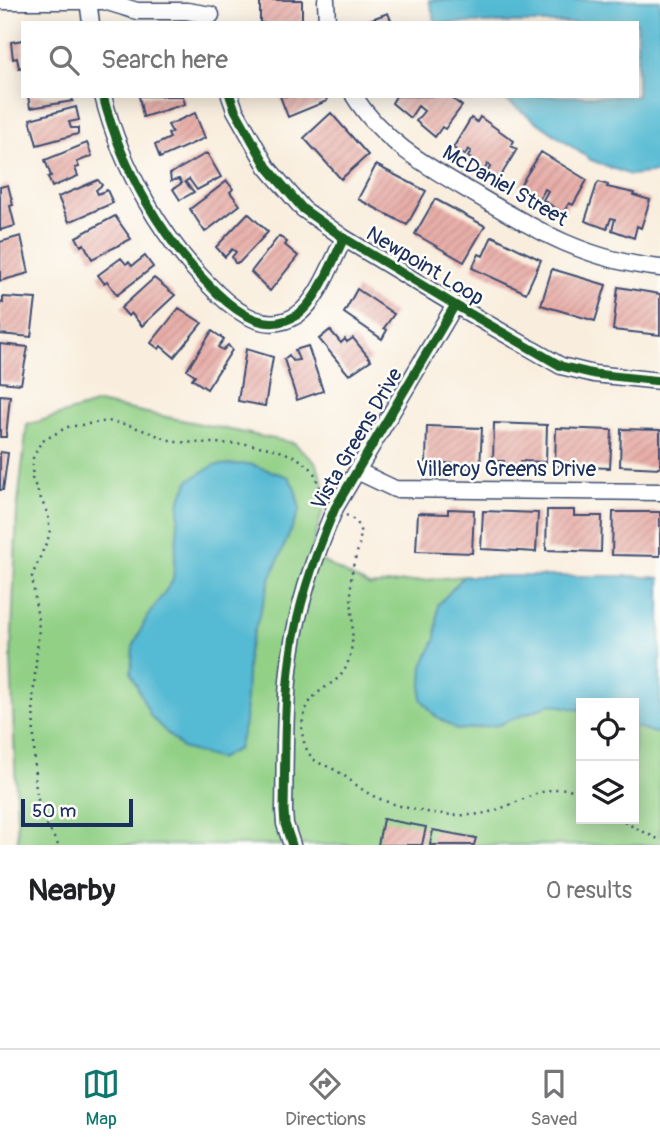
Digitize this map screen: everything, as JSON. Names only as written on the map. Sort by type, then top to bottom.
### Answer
[{"type":"street","points":[[92,21],[97,0]]},
{"type":"street","points":[[0,2],[97,0],[137,11],[211,13]]},
{"type":"street","points":[[326,0],[327,21]]},
{"type":"street","points":[[104,98],[129,168],[172,244],[203,280],[248,319],[272,322],[283,320],[295,316],[306,307],[344,238]]},
{"type":"street","name":"Newpoint Loop","points":[[231,98],[267,167],[303,209],[344,238],[561,366],[594,374],[660,380]]},
{"type":"street","name":"McDaniel Street","points":[[355,98],[376,126],[406,152],[543,234],[594,255],[660,268]]},
{"type":"street","name":"Vista Greens Drive","points":[[292,845],[284,811],[287,697],[291,652],[306,587],[335,508],[455,305]]},
{"type":"street","name":"Villeroy Greens Drive","points":[[357,471],[395,489],[660,492]]},
{"type":"path","points":[[58,845],[40,812],[35,782],[33,711],[39,628],[32,576],[50,534],[48,516],[32,478],[33,458],[41,442],[67,428],[83,423],[108,421],[142,429],[175,442],[248,444],[274,449],[296,457],[313,470],[322,501],[327,503]]},
{"type":"path","points":[[346,515],[355,520],[360,531],[351,573],[350,650],[346,668],[337,680],[319,692],[305,708],[302,728],[305,744],[313,760],[338,771],[374,796],[440,814],[482,814],[555,789],[576,791]]},
{"type":"path","points":[[628,824],[660,840]]},
{"type":"green space","points":[[98,403],[294,443],[317,464],[327,496],[310,555],[369,586],[464,576],[660,578],[660,845],[18,845],[11,658],[17,511],[27,425]]},
{"type":"water","points":[[429,0],[660,0],[660,172],[630,175],[591,160],[503,98],[639,98],[639,21],[435,21]]},
{"type":"water","points":[[250,464],[289,477],[300,509],[271,577],[248,651],[245,723],[238,749],[219,759],[182,748],[151,717],[131,673],[133,647],[146,619],[173,580],[180,500],[189,480],[215,465]]},
{"type":"water","points":[[464,576],[660,578],[660,732],[654,733],[639,728],[639,698],[576,698],[576,709],[551,704],[498,725],[458,730],[434,715],[421,699],[423,666],[436,638],[438,605]]},
{"type":"building","points":[[260,0],[302,0],[302,21],[260,21]]},
{"type":"building","points":[[388,13],[391,21],[367,21]]},
{"type":"building","points":[[21,40],[21,68],[17,58],[13,59],[11,42]]},
{"type":"building","points":[[28,98],[72,98],[73,101],[30,108]]},
{"type":"building","points":[[139,98],[184,98],[185,104],[143,117]]},
{"type":"building","points":[[281,98],[326,98],[327,101],[288,117]]},
{"type":"building","points":[[395,98],[452,98],[462,106],[445,129],[442,127],[435,137],[416,121],[424,111],[418,106],[410,118],[392,103]]},
{"type":"building","points":[[76,107],[79,120],[69,122],[71,128],[78,128],[78,134],[37,145],[30,119]]},
{"type":"building","points":[[195,113],[205,138],[160,158],[155,145],[170,138],[168,134],[172,132],[168,125]]},
{"type":"building","points":[[331,113],[368,155],[341,179],[304,138]]},
{"type":"building","points":[[480,117],[514,141],[511,146],[517,149],[499,179],[487,172],[491,166],[488,164],[484,170],[468,157],[471,151],[468,149],[465,155],[453,148],[471,118],[477,122]]},
{"type":"building","points":[[87,143],[92,156],[77,162],[79,167],[75,168],[78,176],[52,187],[45,160]]},
{"type":"building","points":[[541,152],[587,180],[573,205],[569,203],[563,213],[543,200],[548,191],[545,189],[539,200],[519,187]]},
{"type":"building","points":[[207,153],[221,177],[197,190],[189,179],[185,182],[194,192],[180,200],[173,189],[182,183],[179,179],[171,181],[170,174]]},
{"type":"building","points":[[376,165],[426,191],[407,225],[358,199]]},
{"type":"building","points":[[98,180],[102,185],[96,190],[98,194],[107,190],[113,203],[69,222],[58,197]]},
{"type":"building","points":[[227,181],[233,189],[230,192],[240,205],[205,232],[190,209]]},
{"type":"building","points":[[599,182],[650,200],[641,228],[637,226],[634,238],[612,230],[615,219],[611,218],[607,229],[585,221]]},
{"type":"building","points":[[8,185],[15,226],[0,230],[0,187]]},
{"type":"building","points":[[435,199],[485,226],[464,262],[415,234]]},
{"type":"building","points":[[248,213],[268,232],[239,263],[235,263],[232,257],[236,252],[232,249],[225,257],[216,247]]},
{"type":"building","points":[[115,216],[131,239],[92,259],[84,244],[81,246],[76,237]]},
{"type":"building","points":[[21,236],[29,273],[0,281],[0,242]]},
{"type":"building","points":[[279,236],[298,256],[270,291],[251,272]]},
{"type":"building","points":[[492,236],[541,260],[526,293],[472,268],[479,254],[483,256]]},
{"type":"building","points":[[145,256],[153,267],[117,295],[107,281],[104,283],[98,275],[121,258],[132,266]]},
{"type":"building","points":[[552,269],[606,285],[595,321],[541,305]]},
{"type":"building","points":[[154,278],[175,295],[142,326],[131,313],[128,316],[121,308]]},
{"type":"building","points":[[618,287],[660,294],[660,335],[613,330]]},
{"type":"building","points":[[357,289],[394,314],[384,328],[387,330],[382,339],[344,313]]},
{"type":"building","points":[[3,297],[36,299],[31,337],[0,334],[0,302],[3,303]]},
{"type":"building","points":[[179,308],[202,323],[174,357],[161,346],[159,349],[151,343]]},
{"type":"building","points":[[330,330],[341,343],[345,339],[347,342],[353,338],[371,360],[349,375],[319,339]]},
{"type":"building","points":[[212,331],[224,339],[218,347],[223,350],[228,345],[232,350],[207,389],[192,379],[195,375],[187,370]]},
{"type":"building","points":[[0,344],[28,347],[21,384],[0,382]]},
{"type":"building","points":[[308,346],[323,391],[297,400],[284,359],[289,355],[293,361],[299,360],[295,350]]},
{"type":"building","points":[[246,349],[273,357],[265,406],[238,401]]},
{"type":"building","points":[[0,395],[10,396],[6,437],[0,437]]},
{"type":"building","points":[[494,423],[547,425],[546,462],[520,461],[519,469],[504,468],[504,461],[493,461]]},
{"type":"building","points":[[427,426],[482,428],[480,469],[462,468],[462,464],[426,462]]},
{"type":"building","points":[[556,428],[612,430],[610,468],[555,466]]},
{"type":"building","points":[[621,429],[660,430],[660,468],[620,466]]},
{"type":"building","points":[[0,452],[8,453],[3,490],[0,490]]},
{"type":"building","points":[[448,509],[474,510],[472,553],[416,551],[418,513],[448,514]]},
{"type":"building","points":[[547,510],[574,510],[574,516],[602,516],[601,552],[546,550]]},
{"type":"building","points":[[483,511],[538,513],[536,552],[481,549]]},
{"type":"building","points":[[613,512],[660,512],[660,556],[612,555]]},
{"type":"building","points":[[383,819],[426,827],[422,845],[378,845]]},
{"type":"building","points":[[433,830],[476,838],[474,845],[430,845]]},
{"type":"cycle path","points":[[104,98],[121,151],[146,202],[162,227],[197,272],[217,293],[244,314],[264,322],[275,323],[305,309],[318,290],[344,238]]},
{"type":"cycle path","points":[[231,98],[267,167],[303,209],[344,238],[561,366],[594,374],[660,381]]},
{"type":"cycle path","points":[[292,845],[284,811],[287,693],[294,635],[308,580],[335,508],[455,305]]}]
